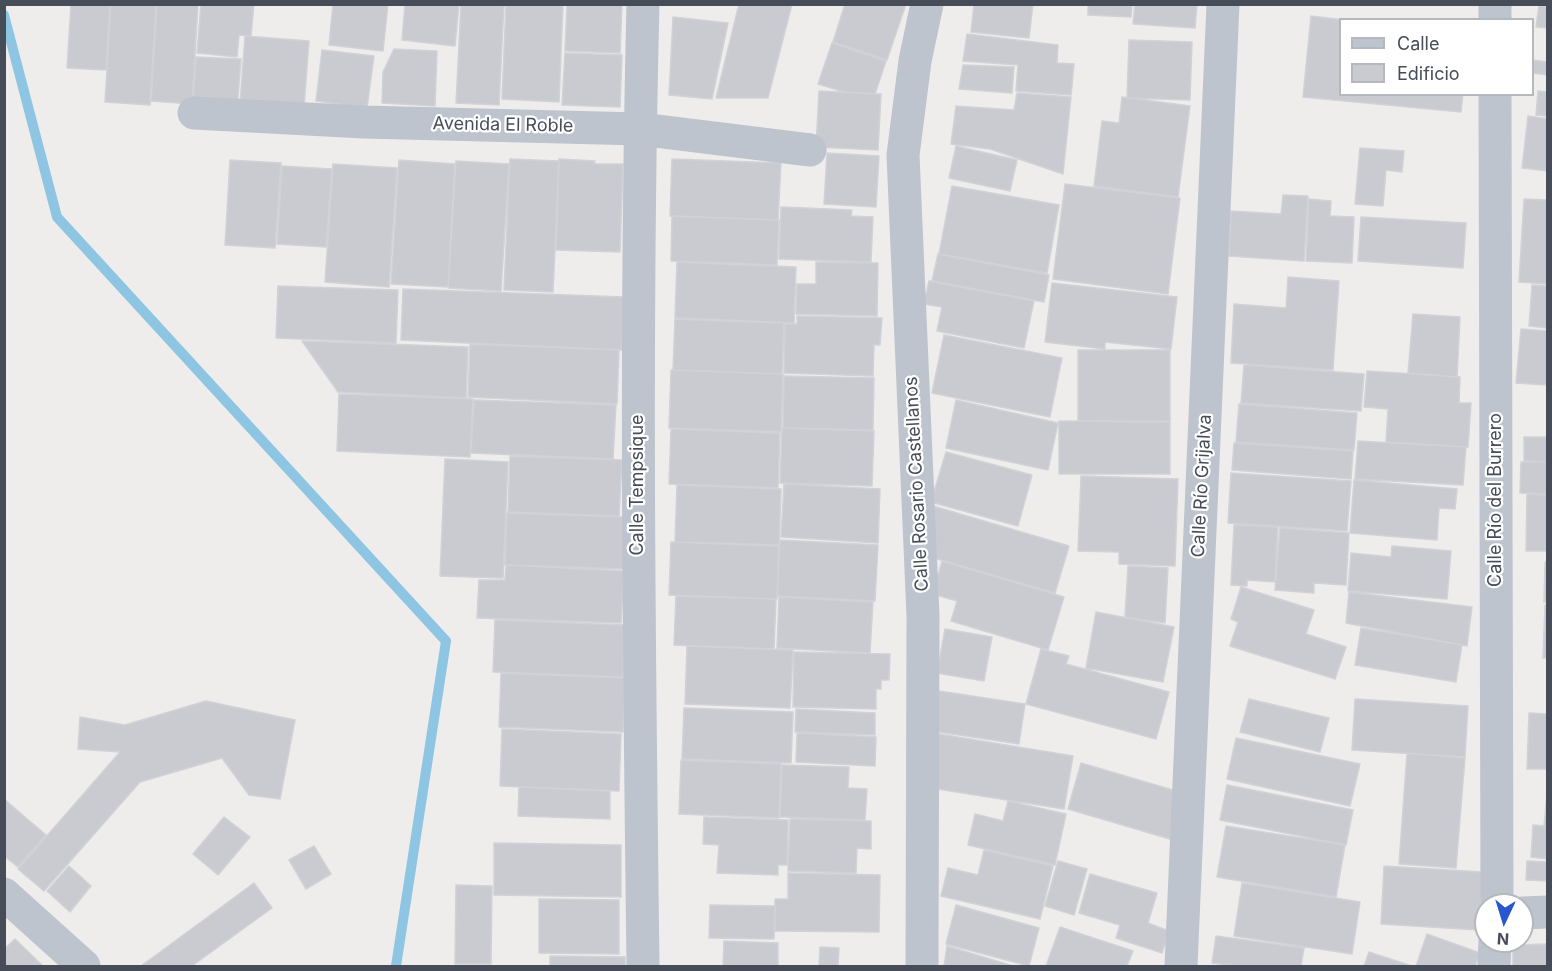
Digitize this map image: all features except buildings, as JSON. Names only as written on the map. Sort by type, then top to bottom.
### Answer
[{"type":"street","name":"Calle Tempsique","points":[[643,4],[640,129],[638,564],[643,966]]},
{"type":"street","name":"Calle Rosario Castellanos","points":[[922,966],[923,616],[903,155],[915,61],[927,4]]},
{"type":"street","name":"Calle Río Grijalva","points":[[1181,966],[1223,4]]},
{"type":"street","name":"Calle Río del Burrero","points":[[1495,96],[1497,893]]},
{"type":"street","name":"Avenida El Roble","points":[[194,113],[364,122],[640,129],[810,150]]},
{"type":"street","points":[[4,894],[84,966]]},
{"type":"waterway","points":[[4,15],[57,217],[446,641],[396,966]]}]
